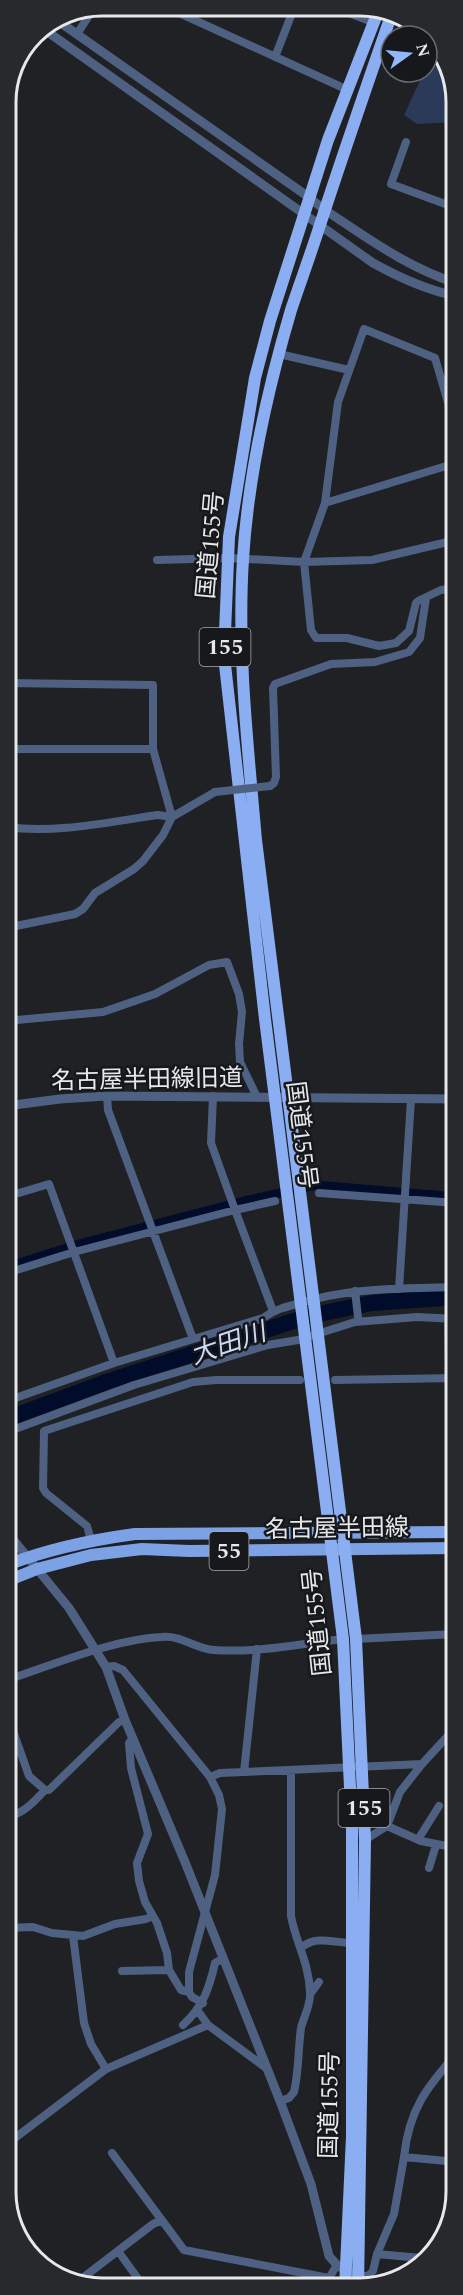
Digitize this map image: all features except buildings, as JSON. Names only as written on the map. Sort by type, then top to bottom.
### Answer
[{"type":"highway","name":"国道155号","points":[[358,2278],[365,1840],[356,1768],[346,1549],[312,1334],[304,1301],[275,1097],[225,667],[229,537],[255,378],[270,321],[328,140],[377,18]]},
{"type":"highway","name":"国道155号","points":[[304,1301],[289,1097],[256,840],[247,737],[241,628],[243,559],[249,498],[279,354],[324,210],[389,22]]},
{"type":"highway","name":"国道155号","points":[[312,1334],[331,1550],[349,1639]]},
{"type":"highway","name":"国道155号","points":[[343,2278],[340,2267],[352,2136],[352,1943],[356,1768]]},
{"type":"main road","name":"名古屋半田線","points":[[16,1561],[91,1540],[135,1534],[446,1532]]},
{"type":"main road","name":"名古屋半田線","points":[[16,1577],[38,1569],[91,1555],[142,1550],[446,1548]]},
{"type":"street","points":[[186,16],[348,90]]},
{"type":"street","points":[[275,57],[291,16]]},
{"type":"street","points":[[356,16],[375,23]]},
{"type":"street","points":[[77,34],[87,18]]},
{"type":"street","points":[[65,26],[324,210],[399,259],[446,279]]},
{"type":"street","points":[[51,34],[374,263],[404,280],[446,294]]},
{"type":"street","points":[[406,142],[391,184],[446,204]]},
{"type":"street","points":[[446,386],[435,358],[364,329],[338,402],[325,503],[304,562],[311,630],[316,638],[347,638],[379,646],[396,643],[409,631],[416,603],[446,589]]},
{"type":"street","points":[[279,354],[349,370]]},
{"type":"street","points":[[325,503],[446,466]]},
{"type":"street","points":[[157,560],[228,558],[304,562],[372,560],[446,542]]},
{"type":"street","points":[[17,925],[75,914],[95,893],[135,869],[163,835],[172,818],[215,792],[270,786],[274,783],[276,777],[273,699],[275,684],[331,664],[375,662],[409,652],[420,638],[426,598]]},
{"type":"street","points":[[17,683],[153,685],[153,749],[172,818]]},
{"type":"street","points":[[17,749],[153,749]]},
{"type":"street","points":[[17,829],[63,828],[158,815],[172,818]]},
{"type":"street","points":[[17,1021],[103,1012],[155,994],[209,965],[227,962],[239,994],[242,1012],[240,1062],[257,1097]]},
{"type":"street","points":[[107,1096],[108,1110],[193,1339]]},
{"type":"street","name":"名古屋半田線旧道","points":[[17,1105],[107,1096],[446,1099]]},
{"type":"street","points":[[213,1096],[211,1143],[273,1311]]},
{"type":"street","points":[[399,1289],[411,1099]]},
{"type":"street","points":[[19,1193],[49,1184],[114,1363]]},
{"type":"street","points":[[318,1193],[446,1202]]},
{"type":"street","points":[[16,1270],[74,1252],[275,1201]]},
{"type":"street","points":[[16,1398],[114,1363],[263,1318],[273,1311],[304,1301],[355,1293],[446,1287]]},
{"type":"street","points":[[355,1293],[358,1317]]},
{"type":"street","points":[[16,1429],[134,1385],[355,1322],[387,1318],[446,1319]]},
{"type":"street","points":[[335,1380],[446,1378]]},
{"type":"street","points":[[91,1540],[87,1526],[46,1493],[43,1488],[44,1431],[194,1382],[300,1380]]},
{"type":"street","points":[[16,1544],[76,1618],[106,1667],[125,1720],[280,2101],[311,2184],[329,2256],[353,2278]]},
{"type":"street","points":[[16,1677],[96,1650],[160,1637],[181,1639],[213,1650],[257,1649],[349,1639],[446,1634]]},
{"type":"street","points":[[244,1772],[257,1649]]},
{"type":"street","points":[[106,1667],[114,1666],[123,1670],[210,1777],[219,1795],[222,1809],[215,1875],[189,1972],[189,1992]]},
{"type":"street","points":[[16,1815],[32,1805],[45,1790],[49,1790],[119,1722],[125,1720]]},
{"type":"street","points":[[133,1738],[129,1743],[131,1768],[148,1834],[137,1863],[139,1881],[152,1916],[157,1923],[167,1953],[169,1970],[182,1990],[189,1992],[203,2003]]},
{"type":"street","points":[[365,1840],[387,1826],[400,1792],[446,1738]]},
{"type":"street","points":[[16,1740],[29,1776],[45,1790]]},
{"type":"street","points":[[210,1777],[220,1773],[284,1770],[291,1772],[422,1764]]},
{"type":"street","points":[[280,2101],[289,2098],[294,2092],[302,2025],[310,1993],[302,1947],[295,1933],[291,1916],[291,1772]]},
{"type":"street","points":[[419,1838],[439,1806]]},
{"type":"street","points":[[387,1826],[436,1845],[446,1846]]},
{"type":"street","points":[[429,1868],[436,1845]]},
{"type":"street","points":[[16,1928],[33,1927],[73,1936],[92,1934],[115,1924],[152,1916]]},
{"type":"street","points":[[73,1936],[84,2023],[91,2044],[106,2069]]},
{"type":"street","points":[[302,1947],[309,1942],[320,1940],[352,1943]]},
{"type":"street","points":[[183,2025],[203,2003],[216,1963],[222,1959]]},
{"type":"street","points":[[122,1971],[169,1970]]},
{"type":"street","points":[[310,1993],[319,1982]]},
{"type":"street","points":[[198,2011],[208,2025],[266,2068]]},
{"type":"street","points":[[16,2137],[106,2069],[208,2025]]},
{"type":"street","points":[[364,2278],[371,2274],[394,2214],[411,2121],[423,2095],[446,2064]]},
{"type":"street","points":[[112,2153],[184,2250],[329,2278],[340,2267]]},
{"type":"street","points":[[404,2157],[446,2161]]},
{"type":"street","points":[[85,2277],[153,2224],[162,2220]]},
{"type":"street","points":[[118,2252],[138,2278]]},
{"type":"street","points":[[377,2254],[416,2258]]},
{"type":"shaded area","points":[[439,68],[446,91],[446,123],[417,124],[404,115],[418,84],[439,84]]},
{"type":"waterway","points":[[16,1264],[79,1244],[315,1185],[446,1196]]},
{"type":"waterway","name":"大田川","points":[[16,1415],[106,1382],[309,1316],[372,1303],[446,1298]]}]
